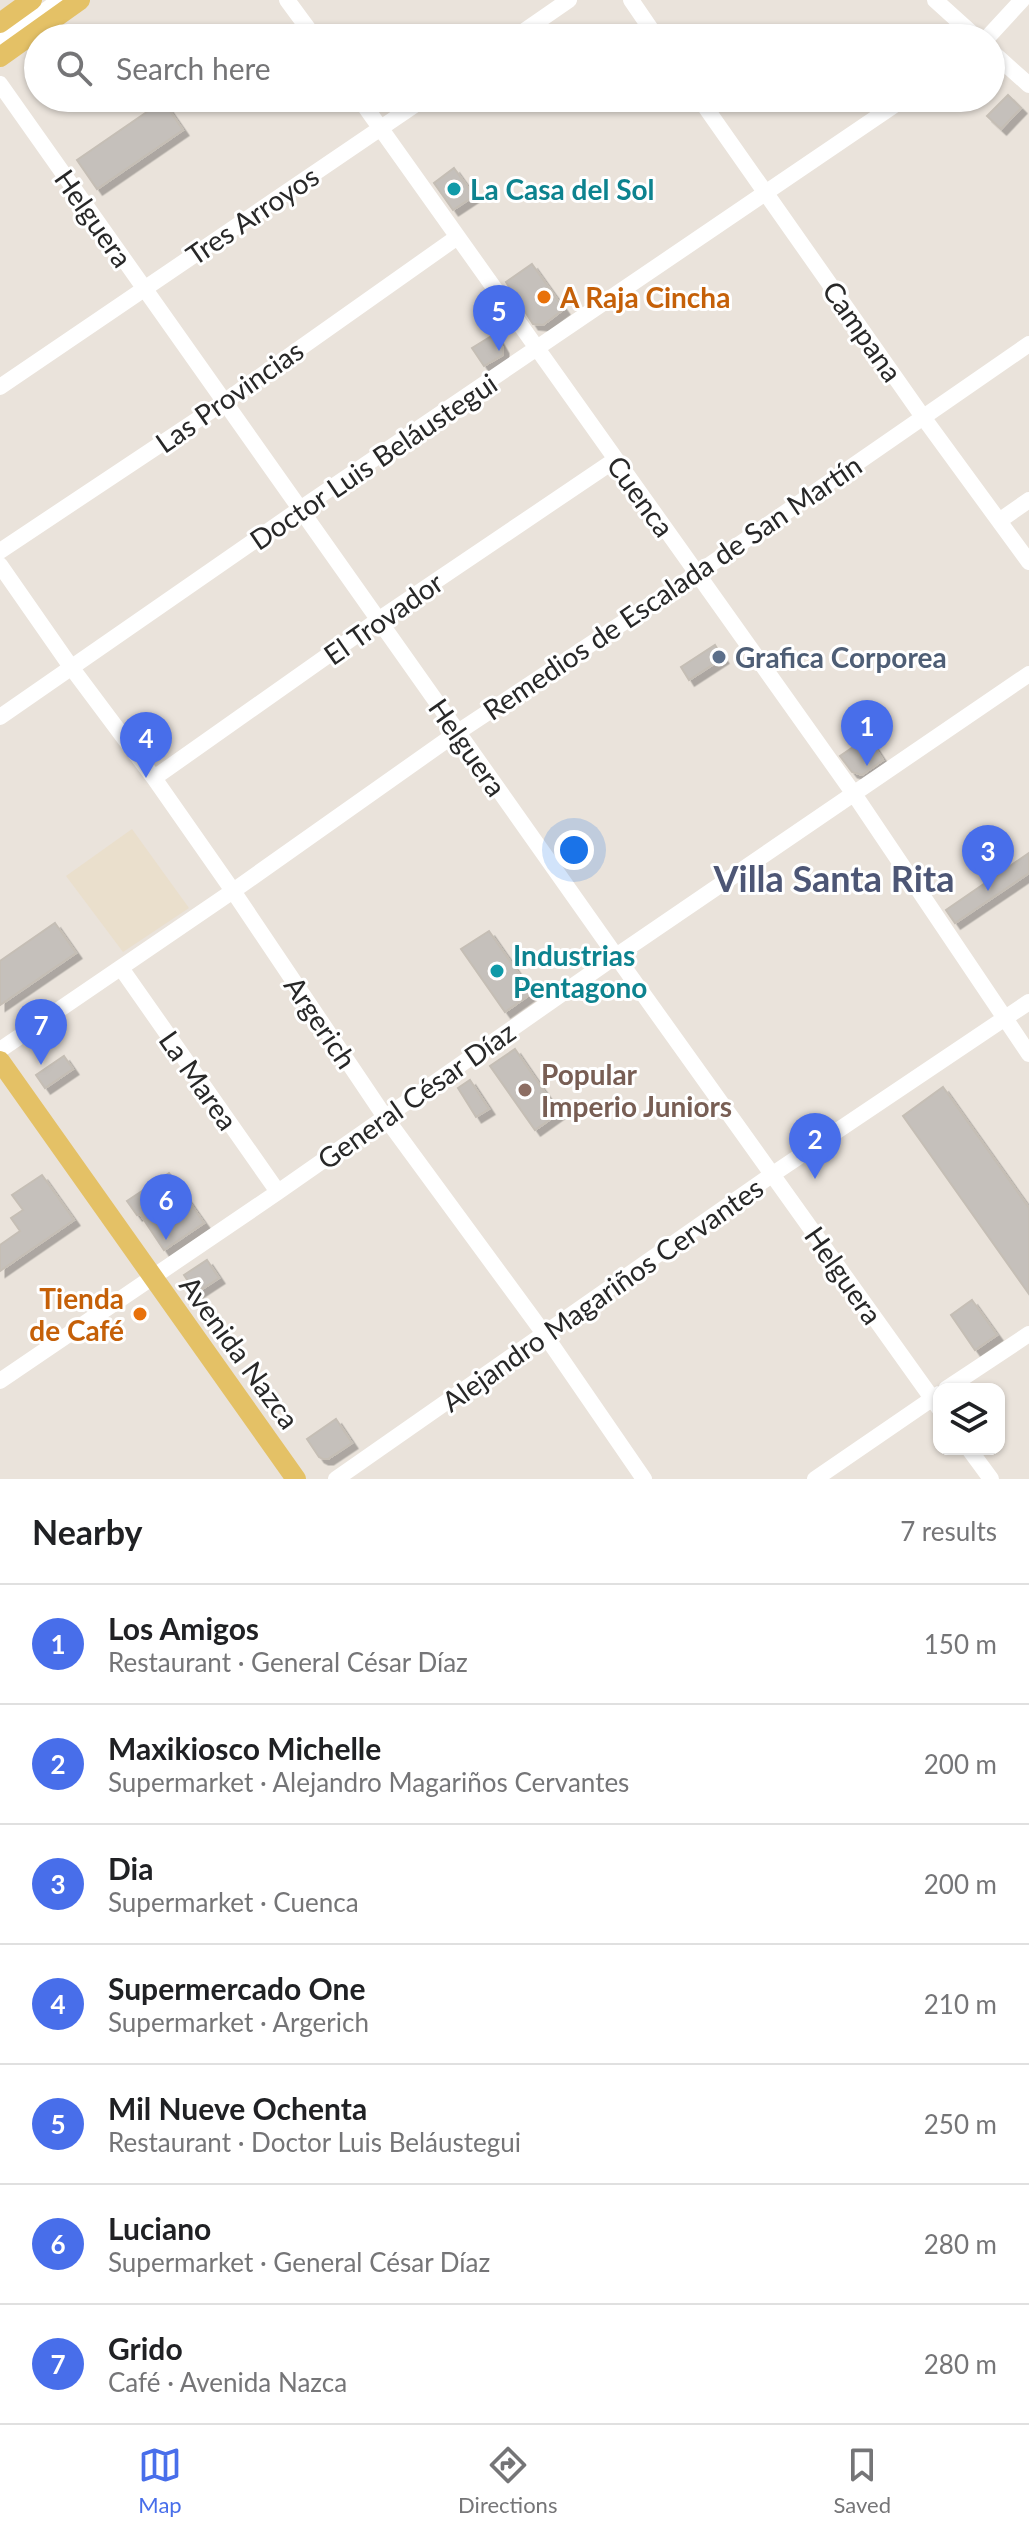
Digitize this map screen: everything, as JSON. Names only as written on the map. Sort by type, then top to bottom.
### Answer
[{"type":"main road","points":[[0,23],[32,0]]},
{"type":"main road","points":[[46,24],[80,0]]},
{"type":"main road","points":[[0,57],[24,40]]},
{"type":"main road","name":"Avenida Nazca","points":[[0,1061],[296,1479]]},
{"type":"street","points":[[27,24],[60,0]]},
{"type":"street","points":[[287,0],[305,24]]},
{"type":"street","points":[[534,24],[569,0]]},
{"type":"street","points":[[631,0],[647,24]]},
{"type":"street","points":[[935,0],[962,24]]},
{"type":"street","points":[[1000,24],[1022,0]]},
{"type":"street","points":[[0,43],[24,26]]},
{"type":"street","points":[[1005,64],[1029,85]]},
{"type":"street","name":"Helguera","points":[[0,84],[616,956],[933,1389]]},
{"type":"street","name":"Cuenca","points":[[369,112],[854,794],[1029,1054]]},
{"type":"street","name":"Tres Arroyos","points":[[0,387],[404,112]]},
{"type":"street","name":"Campana","points":[[709,112],[1029,562]]},
{"type":"street","name":"Doctor Luis Beláustegui","points":[[0,717],[884,112]]},
{"type":"street","name":"Las Provincias","points":[[0,551],[224,402],[456,238]]},
{"type":"street","name":"Remedios de Escalada de San Martín","points":[[0,1050],[458,732],[698,573],[1029,344]]},
{"type":"street","name":"El Trovador","points":[[154,778],[378,620],[615,460]]},
{"type":"street","points":[[999,521],[1029,500]]},
{"type":"street","name":"Argerich","points":[[0,565],[233,891],[385,1117],[545,1335],[644,1479]]},
{"type":"street","name":"General César Díaz","points":[[0,1381],[1029,674]]},
{"type":"street","name":"La Marea","points":[[121,968],[278,1192]]},
{"type":"street","name":"Alejandro Magariños Cervantes","points":[[336,1479],[773,1174],[1029,1002]]},
{"type":"street","points":[[959,1383],[1029,1334]]},
{"type":"street","points":[[815,1479],[933,1401]]},
{"type":"street","points":[[973,1455],[991,1479]]},
{"type":"shaded area","points":[[132,829],[189,908],[123,952],[66,876]]},
{"type":"building","points":[[1008,95],[1021,108],[1001,129],[987,116],[991,112],[1005,112],[1005,98]]},
{"type":"building","points":[[147,112],[171,112],[183,130],[97,189],[77,160]]},
{"type":"building","name":"La Casa del Sol","points":[[454,168],[474,196],[453,210],[434,183]]},
{"type":"building","points":[[532,264],[564,309],[543,325],[533,324],[506,282]]},
{"type":"building","points":[[495,334],[503,348],[503,355],[484,366],[472,348]]},
{"type":"building","points":[[715,645],[723,658],[689,680],[681,667]]},
{"type":"building","points":[[868,737],[883,760],[862,775],[852,772],[840,756]]},
{"type":"building","points":[[1029,853],[1029,873],[955,923],[946,910]]},
{"type":"building","points":[[55,923],[76,953],[0,1005],[0,961]]},
{"type":"building","name":"Industrias Pentagono","points":[[489,931],[532,993],[505,1012],[461,949]]},
{"type":"building","name":"Popular Imperio Juniors","points":[[515,1049],[559,1113],[535,1130],[490,1066]]},
{"type":"building","points":[[64,1056],[73,1069],[45,1088],[36,1075]]},
{"type":"building","points":[[470,1080],[489,1109],[476,1117],[458,1088]]},
{"type":"building","points":[[943,1087],[1029,1208],[1029,1294],[903,1116]]},
{"type":"building","points":[[169,1173],[204,1223],[164,1250],[140,1214],[137,1215],[127,1201]]},
{"type":"building","points":[[42,1175],[74,1220],[0,1271],[0,1245],[20,1231],[11,1218],[23,1210],[12,1195]]},
{"type":"building","points":[[207,1260],[219,1278],[196,1293],[184,1275]]},
{"type":"building","points":[[972,1300],[997,1335],[975,1350],[951,1315]]},
{"type":"building","points":[[336,1419],[352,1443],[328,1459],[323,1459],[307,1439]]},
{"type":"place","name":"La Casa del Sol","points":[[454,189]]},
{"type":"place","name":"A Raja Cincha","points":[[544,297]]},
{"type":"place","name":"Mil Nueve Ochenta","points":[[499,351]]},
{"type":"place","name":"Grafica Corporea","points":[[719,657]]},
{"type":"place","name":"Los Amigos","points":[[867,766]]},
{"type":"place","name":"Supermercado One","points":[[146,778]]},
{"type":"place","name":"Dia","points":[[988,891]]},
{"type":"place","name":"Industrias Pentagono","points":[[497,971]]},
{"type":"place","name":"Grido","points":[[41,1065]]},
{"type":"place","name":"Popular Imperio Juniors","points":[[525,1090]]},
{"type":"place","name":"Maxikiosco Michelle","points":[[815,1179]]},
{"type":"place","name":"Luciano","points":[[166,1240]]},
{"type":"place","name":"Tienda de Café","points":[[140,1314]]},
{"type":"district","name":"Villa Santa Rita","points":[[834,878]]}]
